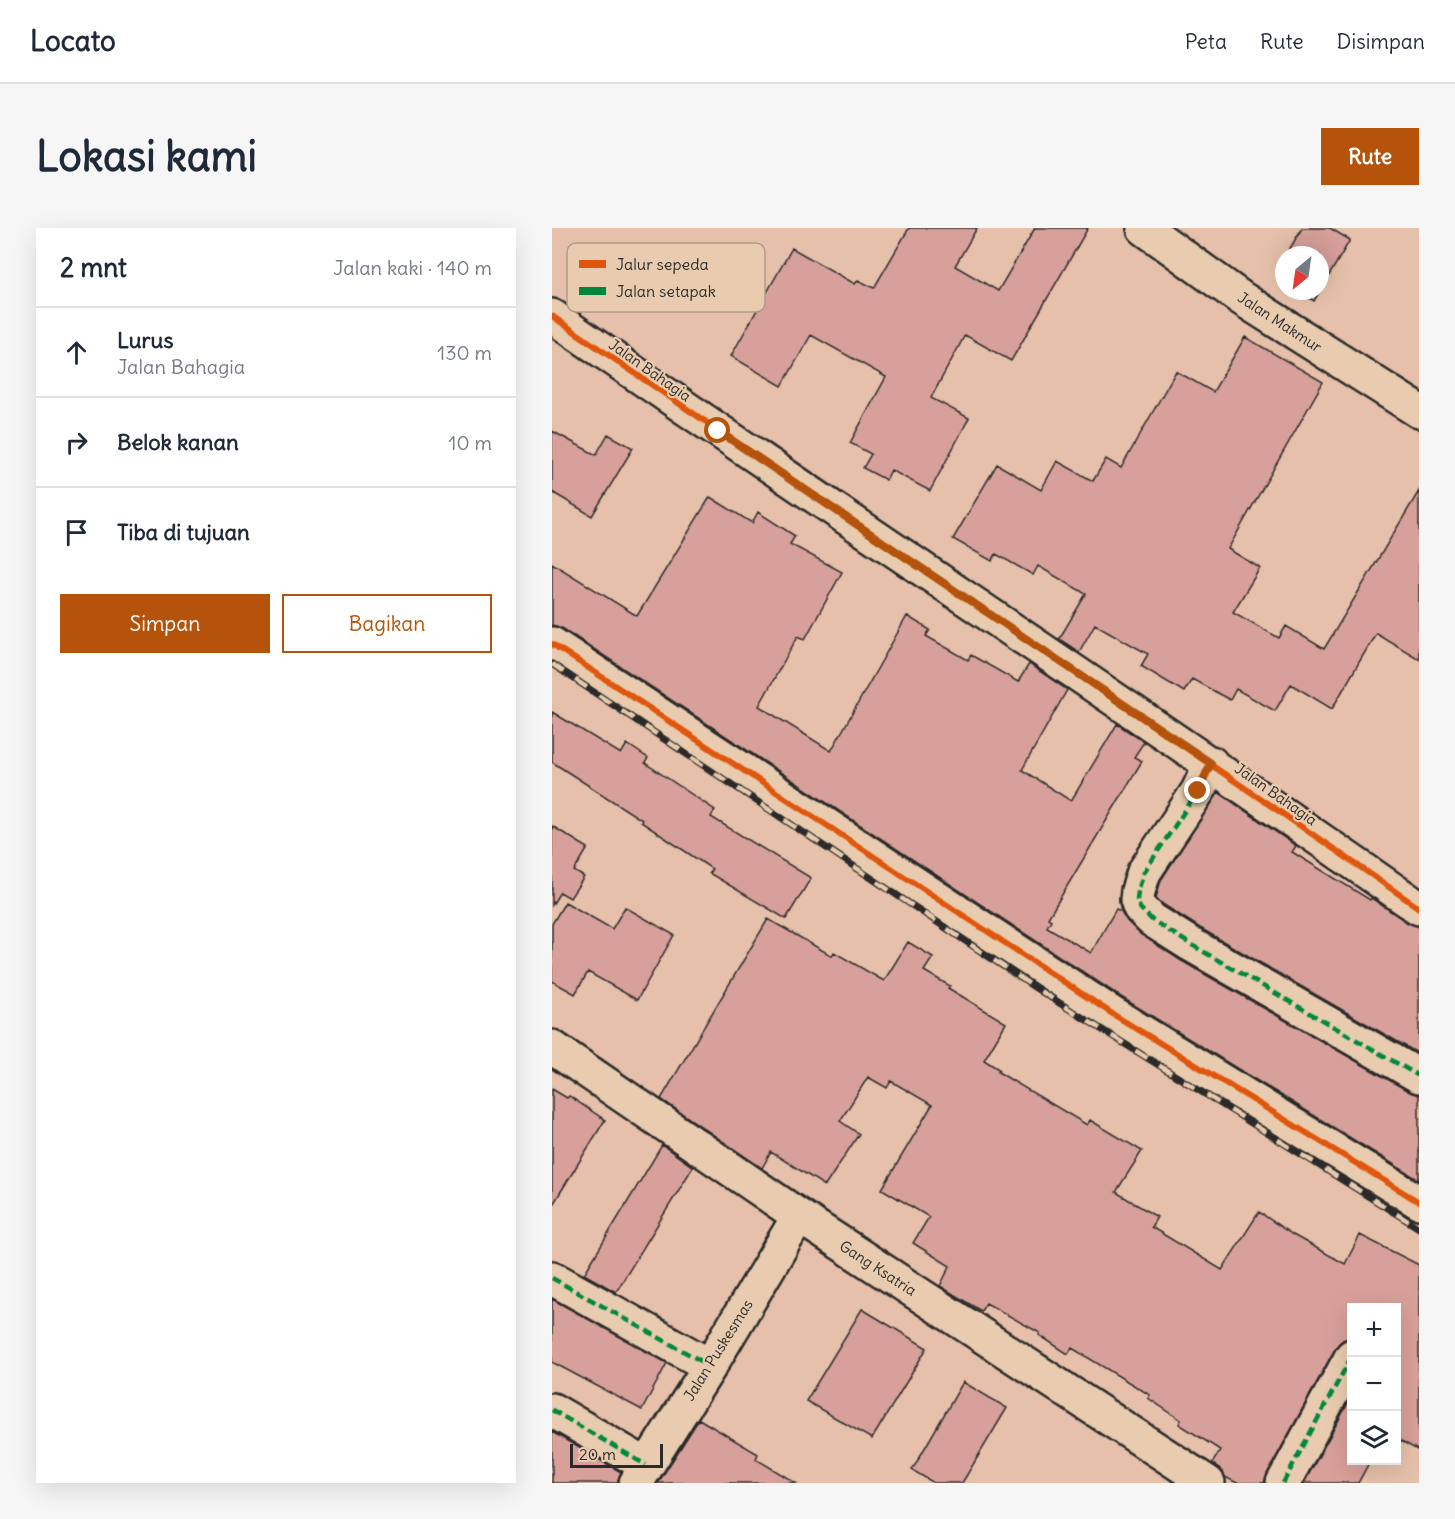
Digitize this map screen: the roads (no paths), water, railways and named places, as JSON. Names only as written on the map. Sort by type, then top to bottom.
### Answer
[{"type":"street","name":"Jalan Makmur","points":[[1144,228],[1241,298],[1419,411]]},
{"type":"street","name":"Jalan Bahagia","points":[[552,316],[728,438],[1211,763],[1419,908]]},
{"type":"street","points":[[552,644],[1111,1013],[1419,1202]]},
{"type":"street","points":[[1211,763],[1198,791],[1144,872],[1137,900],[1140,908],[1152,920],[1190,944],[1419,1076]]},
{"type":"street","name":"Gang Ksatria","points":[[552,1047],[799,1216],[1208,1483]]},
{"type":"street","name":"Jalan Puskesmas","points":[[641,1474],[710,1366],[799,1216]]},
{"type":"street","points":[[552,1278],[710,1366]]},
{"type":"street","points":[[1283,1483],[1351,1357]]},
{"type":"street","points":[[552,1410],[641,1474]]},
{"type":"railway","points":[[552,664],[1037,989],[1419,1228]]}]
